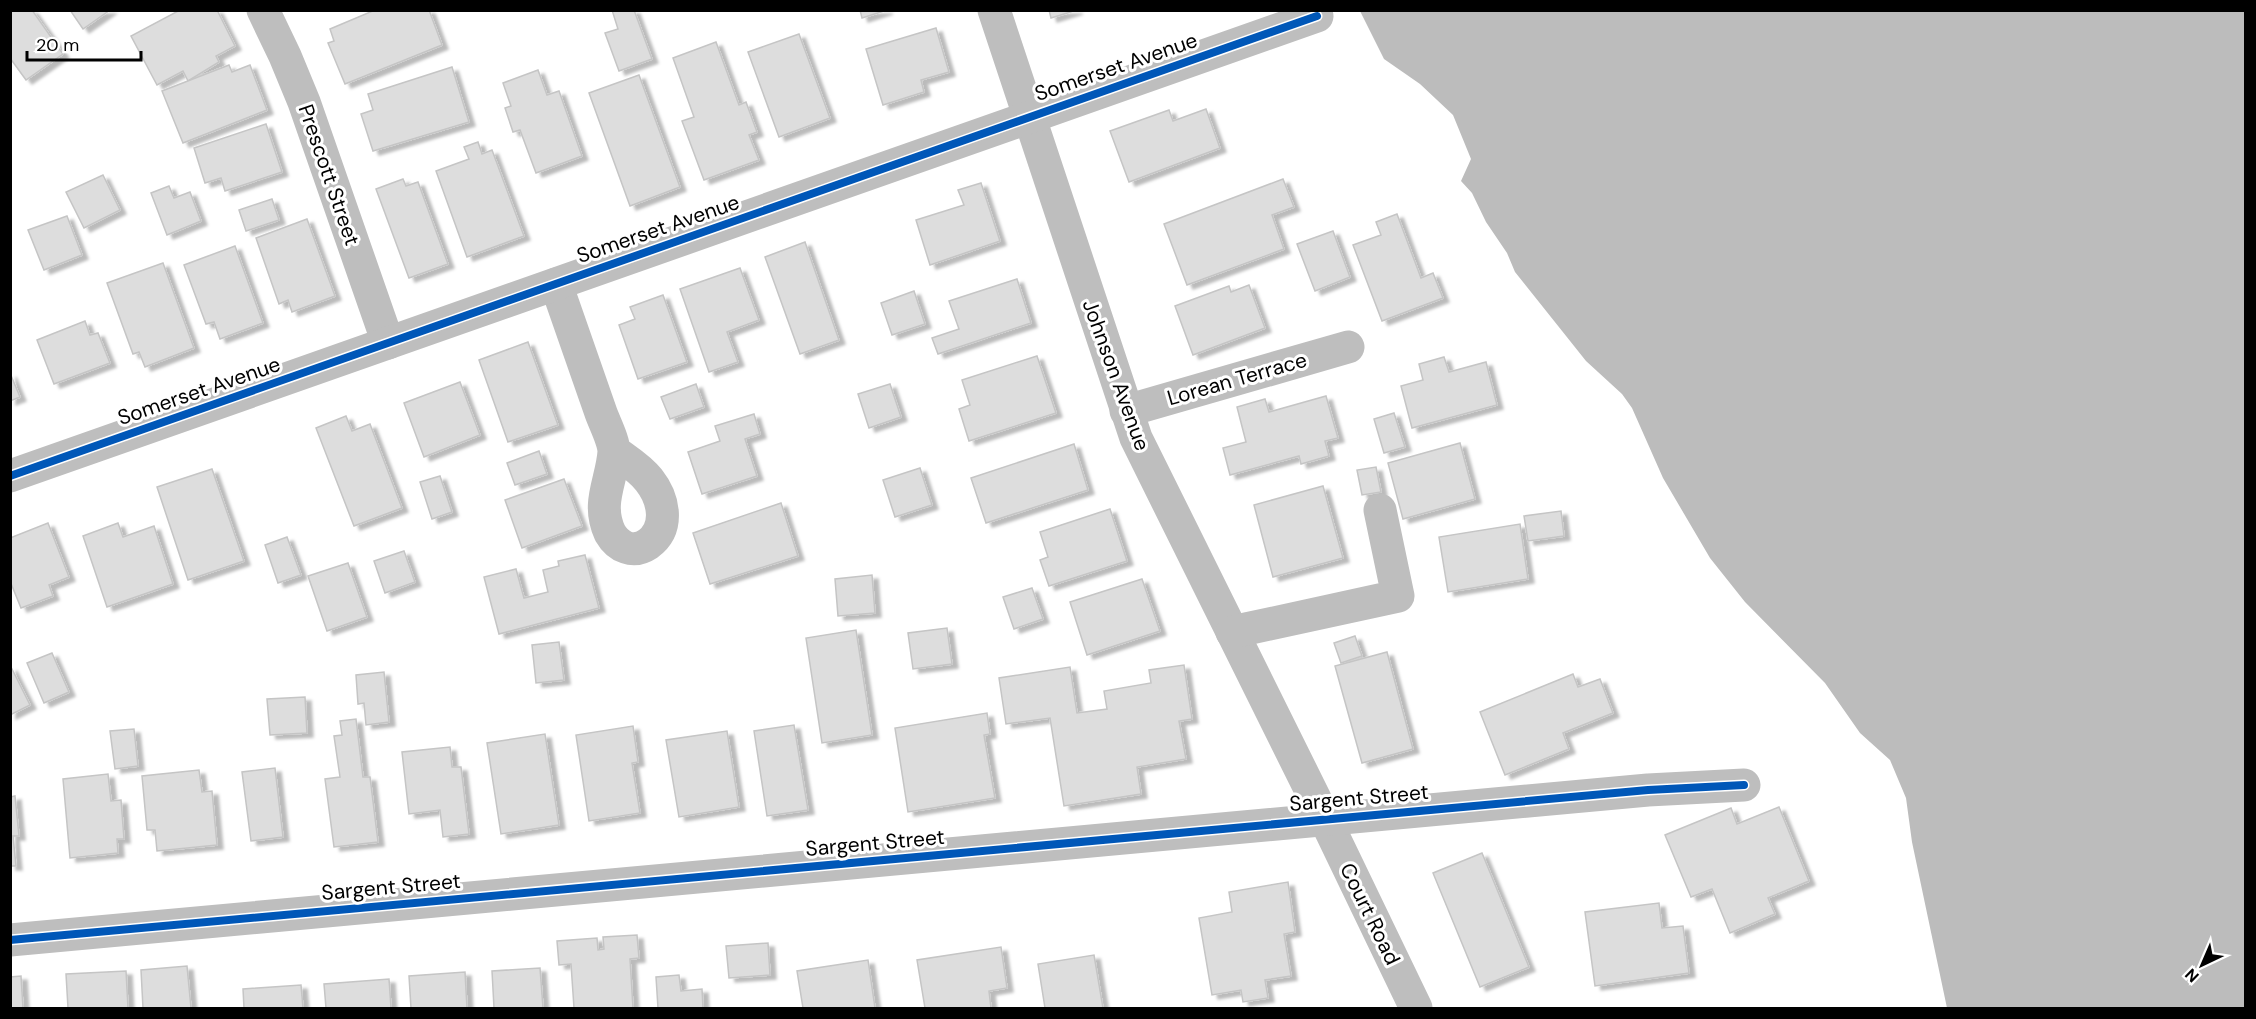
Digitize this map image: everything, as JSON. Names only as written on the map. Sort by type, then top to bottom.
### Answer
[{"type":"street","name":"Prescott Street","points":[[263,10],[304,102],[388,343]]},
{"type":"street","name":"Johnson Avenue","points":[[994,10],[1125,411],[1136,438],[1325,819]]},
{"type":"street","name":"Somerset Avenue","points":[[10,476],[1317,16]]},
{"type":"street","points":[[556,284],[614,451]]},
{"type":"street","name":"Lorean Terrace","points":[[1125,411],[1348,347]]},
{"type":"street","points":[[1232,632],[1398,596],[1380,510]]},
{"type":"street","name":"Sargent Street","points":[[10,940],[1648,790],[1744,785]]},
{"type":"street","name":"Court Road","points":[[1325,819],[1416,1008]]},
{"type":"shaded area","points":[[1360,11],[2245,11],[2245,1008],[1947,1008],[1912,842],[1906,798],[1890,760],[1860,733],[1825,683],[1745,602],[1710,558],[1663,478],[1632,408],[1622,394],[1586,361],[1515,272],[1507,253],[1486,222],[1472,193],[1461,181],[1471,159],[1453,115],[1420,84],[1384,59]]},
{"type":"building","points":[[10,10],[32,10],[63,54],[26,80],[10,58]]},
{"type":"building","points":[[70,10],[110,10],[83,29]]},
{"type":"building","points":[[180,10],[217,10],[235,46],[216,56],[219,62],[188,81],[183,71],[157,85],[131,36]]},
{"type":"building","points":[[375,10],[429,10],[442,45],[345,84],[328,43],[334,41],[330,29]]},
{"type":"building","points":[[612,10],[634,10],[652,59],[619,71],[605,33],[618,29]]},
{"type":"building","points":[[860,10],[887,10],[862,18]]},
{"type":"building","points":[[1049,10],[1077,10],[1051,18]]},
{"type":"building","points":[[936,28],[949,72],[921,80],[924,92],[883,105],[866,49]]},
{"type":"building","points":[[799,34],[830,118],[779,137],[748,52]]},
{"type":"building","points":[[716,42],[739,105],[746,102],[757,132],[749,135],[759,160],[704,180],[682,121],[694,117],[673,58]]},
{"type":"building","points":[[229,65],[232,72],[250,65],[267,110],[183,143],[162,91]]},
{"type":"building","points":[[452,67],[469,122],[373,151],[361,114],[373,110],[368,94]]},
{"type":"building","points":[[538,70],[547,95],[559,91],[582,156],[536,173],[520,130],[513,132],[505,108],[511,106],[503,83]]},
{"type":"building","points":[[639,75],[680,187],[630,206],[589,93]]},
{"type":"building","points":[[1206,109],[1220,148],[1129,182],[1110,131],[1169,110],[1173,121]]},
{"type":"building","points":[[266,124],[282,172],[225,191],[221,178],[205,183],[194,148]]},
{"type":"building","points":[[478,142],[482,154],[492,150],[524,236],[467,257],[436,171],[469,159],[464,147]]},
{"type":"building","points":[[103,175],[120,210],[84,228],[66,192]]},
{"type":"building","points":[[403,179],[406,186],[418,182],[448,264],[409,278],[376,189]]},
{"type":"building","points":[[1283,179],[1294,207],[1272,215],[1284,249],[1187,285],[1164,224]]},
{"type":"building","points":[[981,183],[1000,241],[930,265],[916,220],[964,205],[958,190]]},
{"type":"building","points":[[169,186],[174,198],[190,192],[201,221],[167,235],[151,193]]},
{"type":"building","points":[[272,199],[279,220],[246,231],[239,210]]},
{"type":"building","points":[[1397,214],[1421,278],[1433,273],[1443,298],[1382,321],[1353,245],[1381,235],[1376,222]]},
{"type":"building","points":[[67,216],[82,255],[44,270],[28,230]]},
{"type":"building","points":[[307,219],[335,296],[292,312],[288,300],[279,304],[256,238]]},
{"type":"building","points":[[1333,231],[1350,277],[1315,291],[1297,244]]},
{"type":"building","points":[[805,242],[839,340],[800,354],[765,257]]},
{"type":"building","points":[[235,246],[263,323],[220,339],[214,322],[206,324],[184,265]]},
{"type":"building","points":[[163,263],[194,348],[145,367],[139,352],[133,354],[107,283]]},
{"type":"building","points":[[740,268],[759,320],[727,332],[738,362],[709,372],[680,289]]},
{"type":"building","points":[[1017,279],[1031,323],[938,354],[932,338],[959,329],[949,301]]},
{"type":"building","points":[[1249,285],[1265,328],[1193,355],[1175,306],[1229,286],[1231,292]]},
{"type":"building","points":[[914,291],[925,324],[892,335],[881,303]]},
{"type":"building","points":[[663,295],[687,362],[638,379],[619,325],[635,319],[630,307]]},
{"type":"building","points":[[85,321],[90,335],[98,333],[110,363],[54,384],[37,340]]},
{"type":"building","points":[[528,342],[558,425],[508,442],[479,360]]},
{"type":"building","points":[[1037,356],[1056,413],[969,441],[959,409],[970,405],[962,380]]},
{"type":"building","points":[[1444,357],[1449,372],[1486,362],[1497,405],[1412,428],[1401,386],[1423,380],[1419,364]]},
{"type":"building","points":[[10,373],[20,397],[10,401]]},
{"type":"building","points":[[460,382],[480,435],[424,457],[404,403]]},
{"type":"building","points":[[696,384],[704,407],[670,419],[661,397]]},
{"type":"building","points":[[890,384],[901,417],[869,428],[858,394]]},
{"type":"building","points":[[1326,396],[1338,438],[1325,441],[1329,456],[1301,464],[1299,456],[1230,475],[1223,448],[1246,442],[1237,407],[1265,399],[1269,412]]},
{"type":"building","points":[[1394,413],[1405,447],[1384,453],[1374,419]]},
{"type":"building","points":[[754,414],[760,434],[745,439],[757,476],[702,494],[688,452],[720,441],[715,426]]},
{"type":"building","points":[[346,416],[352,431],[370,424],[402,508],[354,526],[316,428]]},
{"type":"building","points":[[1460,443],[1475,499],[1403,519],[1388,463]]},
{"type":"building","points":[[1074,444],[1088,490],[986,523],[971,478]]},
{"type":"building","points":[[539,451],[547,474],[515,485],[507,463]]},
{"type":"building","points":[[1376,467],[1381,492],[1362,495],[1357,470]]},
{"type":"building","points":[[920,468],[932,505],[895,517],[883,480]]},
{"type":"building","points":[[212,469],[244,561],[188,580],[157,487]]},
{"type":"building","points":[[440,476],[452,512],[432,519],[420,482]]},
{"type":"building","points":[[564,479],[582,526],[522,548],[505,500]]},
{"type":"building","points":[[1323,486],[1343,558],[1273,577],[1254,505]]},
{"type":"building","points":[[781,503],[798,556],[710,584],[693,533]]},
{"type":"building","points":[[1110,509],[1127,561],[1049,586],[1040,560],[1048,557],[1040,532]]},
{"type":"building","points":[[1561,511],[1564,536],[1528,541],[1524,516]]},
{"type":"building","points":[[48,523],[69,577],[49,585],[53,596],[21,608],[10,581],[10,538]]},
{"type":"building","points":[[118,523],[123,537],[154,526],[173,584],[107,607],[83,536]]},
{"type":"building","points":[[1520,524],[1528,579],[1448,592],[1439,537]]},
{"type":"building","points":[[287,537],[301,575],[278,583],[265,545]]},
{"type":"building","points":[[404,551],[415,582],[385,593],[374,561]]},
{"type":"building","points":[[585,555],[599,608],[499,634],[484,577],[516,569],[524,598],[548,592],[543,570],[559,566],[558,561]]},
{"type":"building","points":[[348,563],[367,617],[327,631],[308,576]]},
{"type":"building","points":[[872,575],[875,613],[838,616],[835,579]]},
{"type":"building","points":[[1142,579],[1160,631],[1087,655],[1070,602]]},
{"type":"building","points":[[1032,588],[1043,619],[1014,629],[1003,597]]},
{"type":"building","points":[[947,628],[952,664],[913,669],[908,633]]},
{"type":"building","points":[[856,630],[872,735],[822,743],[806,638]]},
{"type":"building","points":[[1355,636],[1362,656],[1341,663],[1334,643]]},
{"type":"building","points":[[559,642],[564,680],[536,683],[532,645]]},
{"type":"building","points":[[1387,652],[1413,749],[1362,763],[1335,666]]},
{"type":"building","points":[[52,653],[69,692],[44,703],[27,663]]},
{"type":"building","points":[[1184,665],[1192,719],[1179,721],[1186,759],[1137,767],[1141,794],[1064,806],[1050,718],[1006,724],[999,678],[1070,667],[1077,713],[1107,709],[1104,691],[1151,683],[1149,670]]},
{"type":"building","points":[[10,668],[30,705],[10,715]]},
{"type":"building","points":[[384,672],[389,722],[366,725],[364,703],[358,704],[356,675]]},
{"type":"building","points":[[1573,674],[1578,687],[1600,679],[1613,713],[1563,733],[1569,749],[1505,775],[1480,712]]},
{"type":"building","points":[[305,697],[307,733],[270,735],[267,699]]},
{"type":"building","points":[[987,713],[990,734],[984,735],[995,798],[908,812],[895,728]]},
{"type":"building","points":[[356,719],[363,777],[370,777],[378,842],[334,847],[325,779],[340,777],[334,736],[342,735],[340,721]]},
{"type":"building","points":[[794,725],[808,810],[767,816],[754,731]]},
{"type":"building","points":[[633,726],[638,762],[632,763],[640,813],[589,821],[576,735]]},
{"type":"building","points":[[134,729],[138,766],[115,769],[110,731]]},
{"type":"building","points":[[727,731],[739,807],[679,817],[666,740]]},
{"type":"building","points":[[545,734],[559,825],[501,834],[487,743]]},
{"type":"building","points":[[450,747],[452,767],[461,767],[469,834],[443,837],[440,810],[409,814],[402,752]]},
{"type":"building","points":[[275,768],[283,837],[251,841],[242,772]]},
{"type":"building","points":[[199,770],[202,792],[212,791],[217,845],[157,851],[155,830],[147,830],[142,776]]},
{"type":"building","points":[[108,774],[111,801],[121,800],[124,839],[117,839],[118,853],[70,858],[63,779]]},
{"type":"building","points":[[15,796],[19,836],[13,836],[16,866],[10,866],[10,797]]},
{"type":"building","points":[[1779,807],[1809,881],[1768,898],[1775,914],[1730,933],[1712,889],[1691,897],[1665,835],[1731,808],[1737,824]]},
{"type":"building","points":[[1482,853],[1529,967],[1480,987],[1433,873]]},
{"type":"building","points":[[1288,882],[1295,932],[1284,934],[1291,976],[1265,980],[1268,998],[1243,1002],[1241,990],[1212,995],[1199,918],[1232,912],[1229,892]]},
{"type":"building","points":[[1659,903],[1662,928],[1683,926],[1689,973],[1595,986],[1585,912]]},
{"type":"building","points":[[637,935],[639,958],[630,959],[633,1008],[574,1008],[571,964],[559,965],[557,941],[597,938],[598,950],[604,949],[603,937]]},
{"type":"building","points":[[768,943],[770,975],[729,978],[726,946]]},
{"type":"building","points":[[1001,947],[1007,988],[989,991],[991,1008],[925,1008],[917,960]]},
{"type":"building","points":[[1094,955],[1103,1008],[1045,1008],[1038,964]]},
{"type":"building","points":[[868,960],[875,1008],[803,1008],[797,971]]},
{"type":"building","points":[[187,966],[191,1008],[143,1008],[141,970]]},
{"type":"building","points":[[540,968],[543,1008],[494,1008],[492,971]]},
{"type":"building","points":[[126,971],[128,1008],[68,1008],[66,974]]},
{"type":"building","points":[[465,972],[467,1008],[411,1008],[409,976]]},
{"type":"building","points":[[679,975],[681,991],[702,989],[703,1008],[658,1008],[656,977]]},
{"type":"building","points":[[21,976],[23,1008],[10,1008],[10,977]]},
{"type":"building","points":[[389,979],[391,1008],[326,1008],[324,984]]},
{"type":"building","points":[[301,985],[303,1008],[244,1008],[243,989]]},
{"type":"cycle path","points":[[10,476],[1317,16]]},
{"type":"cycle path","points":[[10,940],[1648,790],[1744,785]]}]
